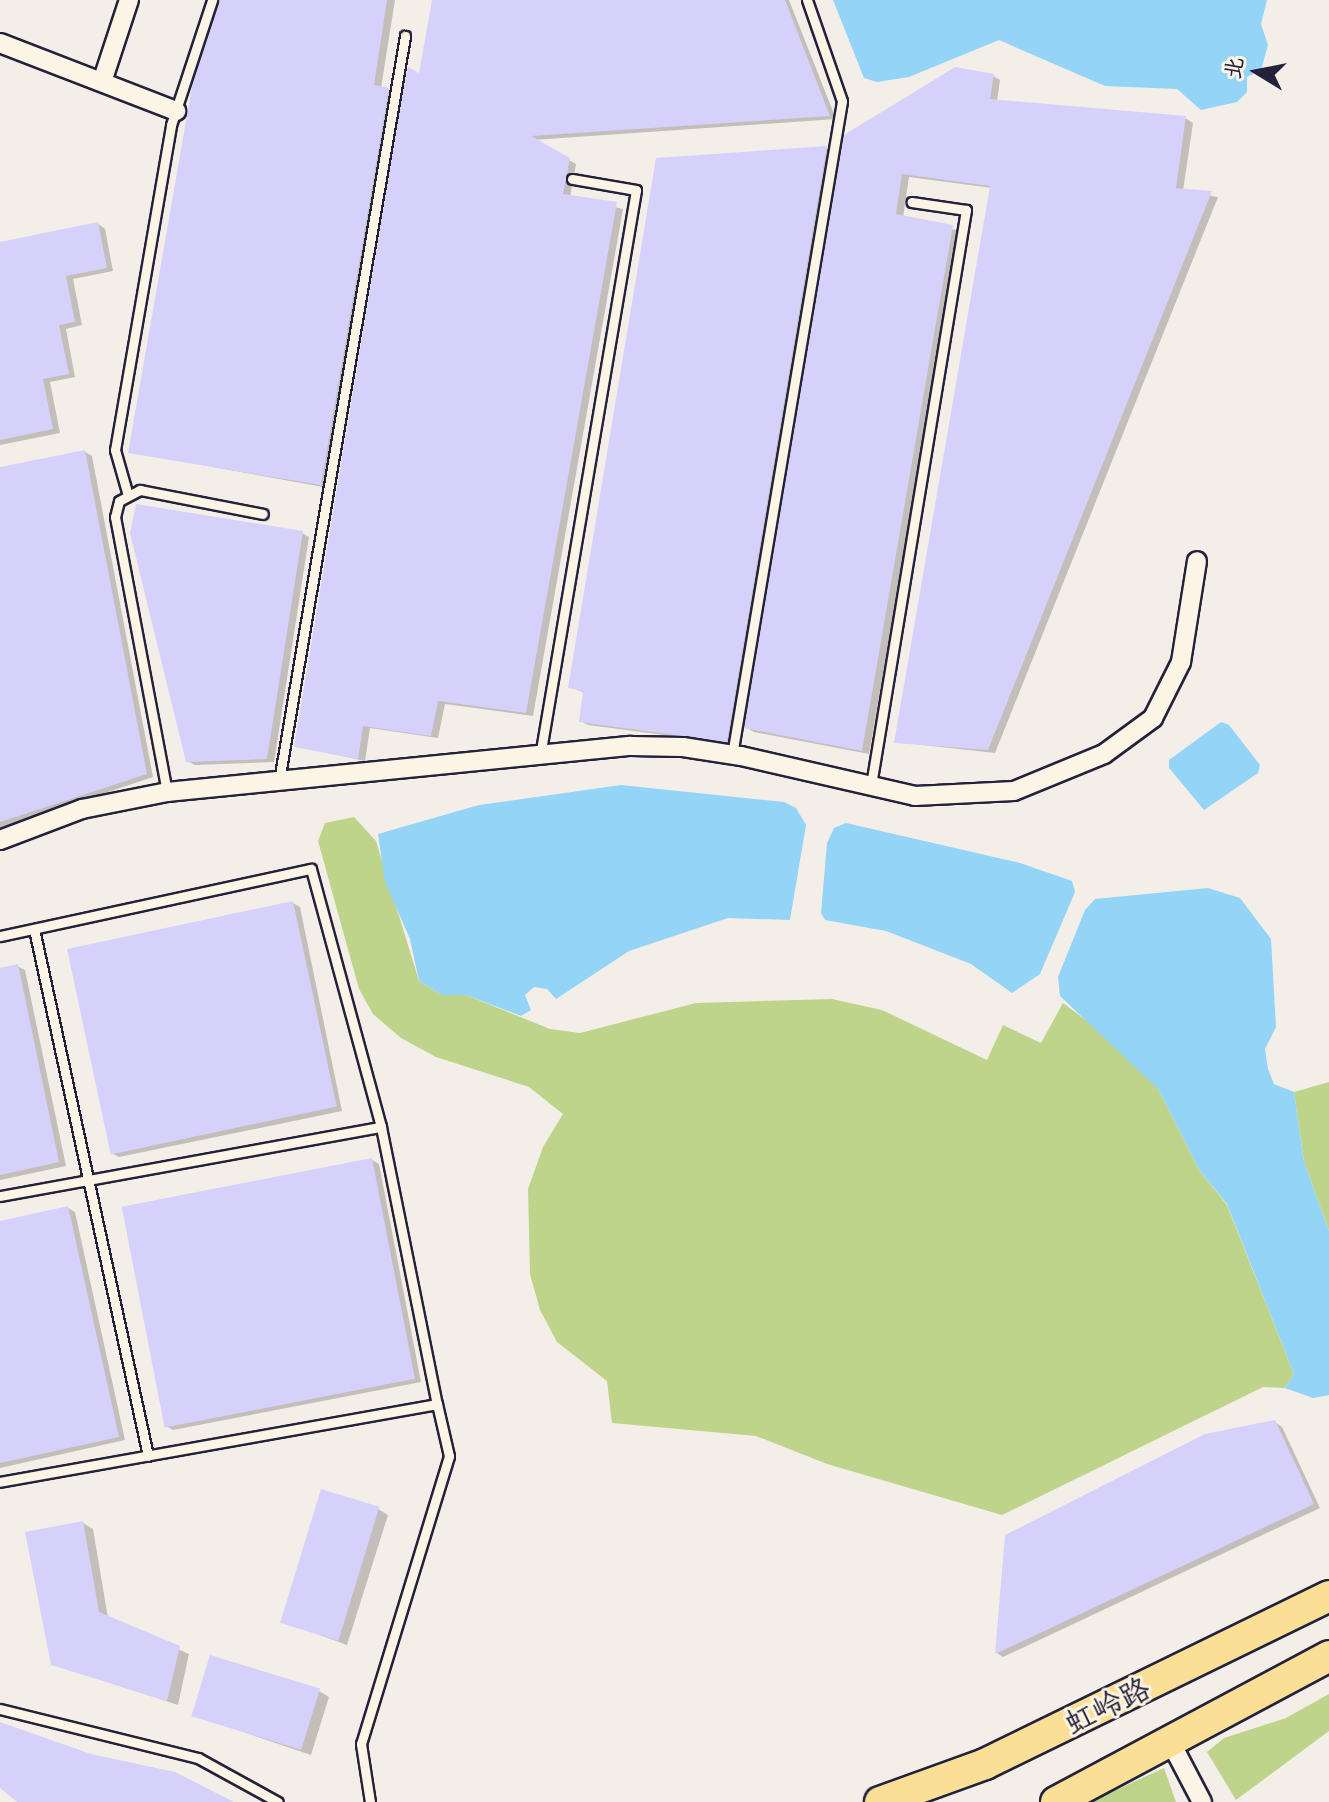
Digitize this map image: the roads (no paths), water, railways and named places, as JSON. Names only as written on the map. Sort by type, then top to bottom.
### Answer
[{"type":"main road","name":"虹岭路","points":[[880,1802],[985,1764],[1329,1596]]},
{"type":"main road","name":"虹岭路","points":[[1056,1802],[1329,1656]]},
{"type":"street","points":[[102,82],[129,0]]},
{"type":"street","points":[[0,43],[176,111]]},
{"type":"street","points":[[0,840],[82,809],[167,792],[631,746],[732,755],[915,796],[1014,791],[1104,754],[1153,718],[1181,662],[1197,561]]},
{"type":"street","points":[[1170,1741],[1202,1802]]},
{"type":"lane","points":[[127,492],[115,450],[176,111],[212,0]]},
{"type":"lane","points":[[732,755],[842,101],[807,0]]},
{"type":"lane","points":[[279,781],[405,36]]},
{"type":"lane","points":[[540,756],[636,190],[572,179]]},
{"type":"lane","points":[[871,785],[966,210],[912,202]]},
{"type":"lane","points":[[167,792],[115,517],[119,501],[127,492],[140,490],[263,514]]},
{"type":"lane","points":[[0,936],[311,869],[381,1127],[449,1456],[361,1744],[370,1802]]},
{"type":"lane","points":[[34,929],[148,1456]]},
{"type":"lane","points":[[0,1196],[381,1127]]},
{"type":"lane","points":[[0,1482],[437,1404]]},
{"type":"lane","points":[[0,1709],[198,1758],[278,1802]]},
{"type":"water","points":[[833,0],[1267,0],[1261,24],[1268,45],[1261,70],[1247,77],[1247,92],[1237,102],[1201,110],[1177,89],[1105,86],[999,40],[909,77],[877,82],[864,78]]},
{"type":"water","points":[[1221,722],[1229,725],[1260,765],[1258,773],[1204,810],[1169,768],[1169,760]]},
{"type":"water","points":[[621,785],[784,802],[796,808],[806,825],[790,920],[728,918],[629,951],[556,999],[547,989],[534,987],[525,995],[531,1010],[521,1016],[466,995],[442,995],[419,981],[410,939],[385,882],[378,834],[479,805]]},
{"type":"water","points":[[846,823],[1020,863],[1072,881],[1075,892],[1040,974],[1012,993],[971,964],[886,931],[825,920],[821,913],[827,843],[834,828]]},
{"type":"water","points":[[1208,888],[1240,898],[1271,939],[1276,1027],[1265,1049],[1268,1069],[1274,1084],[1294,1092],[1304,1162],[1329,1231],[1329,1395],[1313,1398],[1285,1388],[1294,1374],[1227,1204],[1200,1171],[1158,1089],[1060,996],[1058,977],[1085,910],[1095,899]]}]
